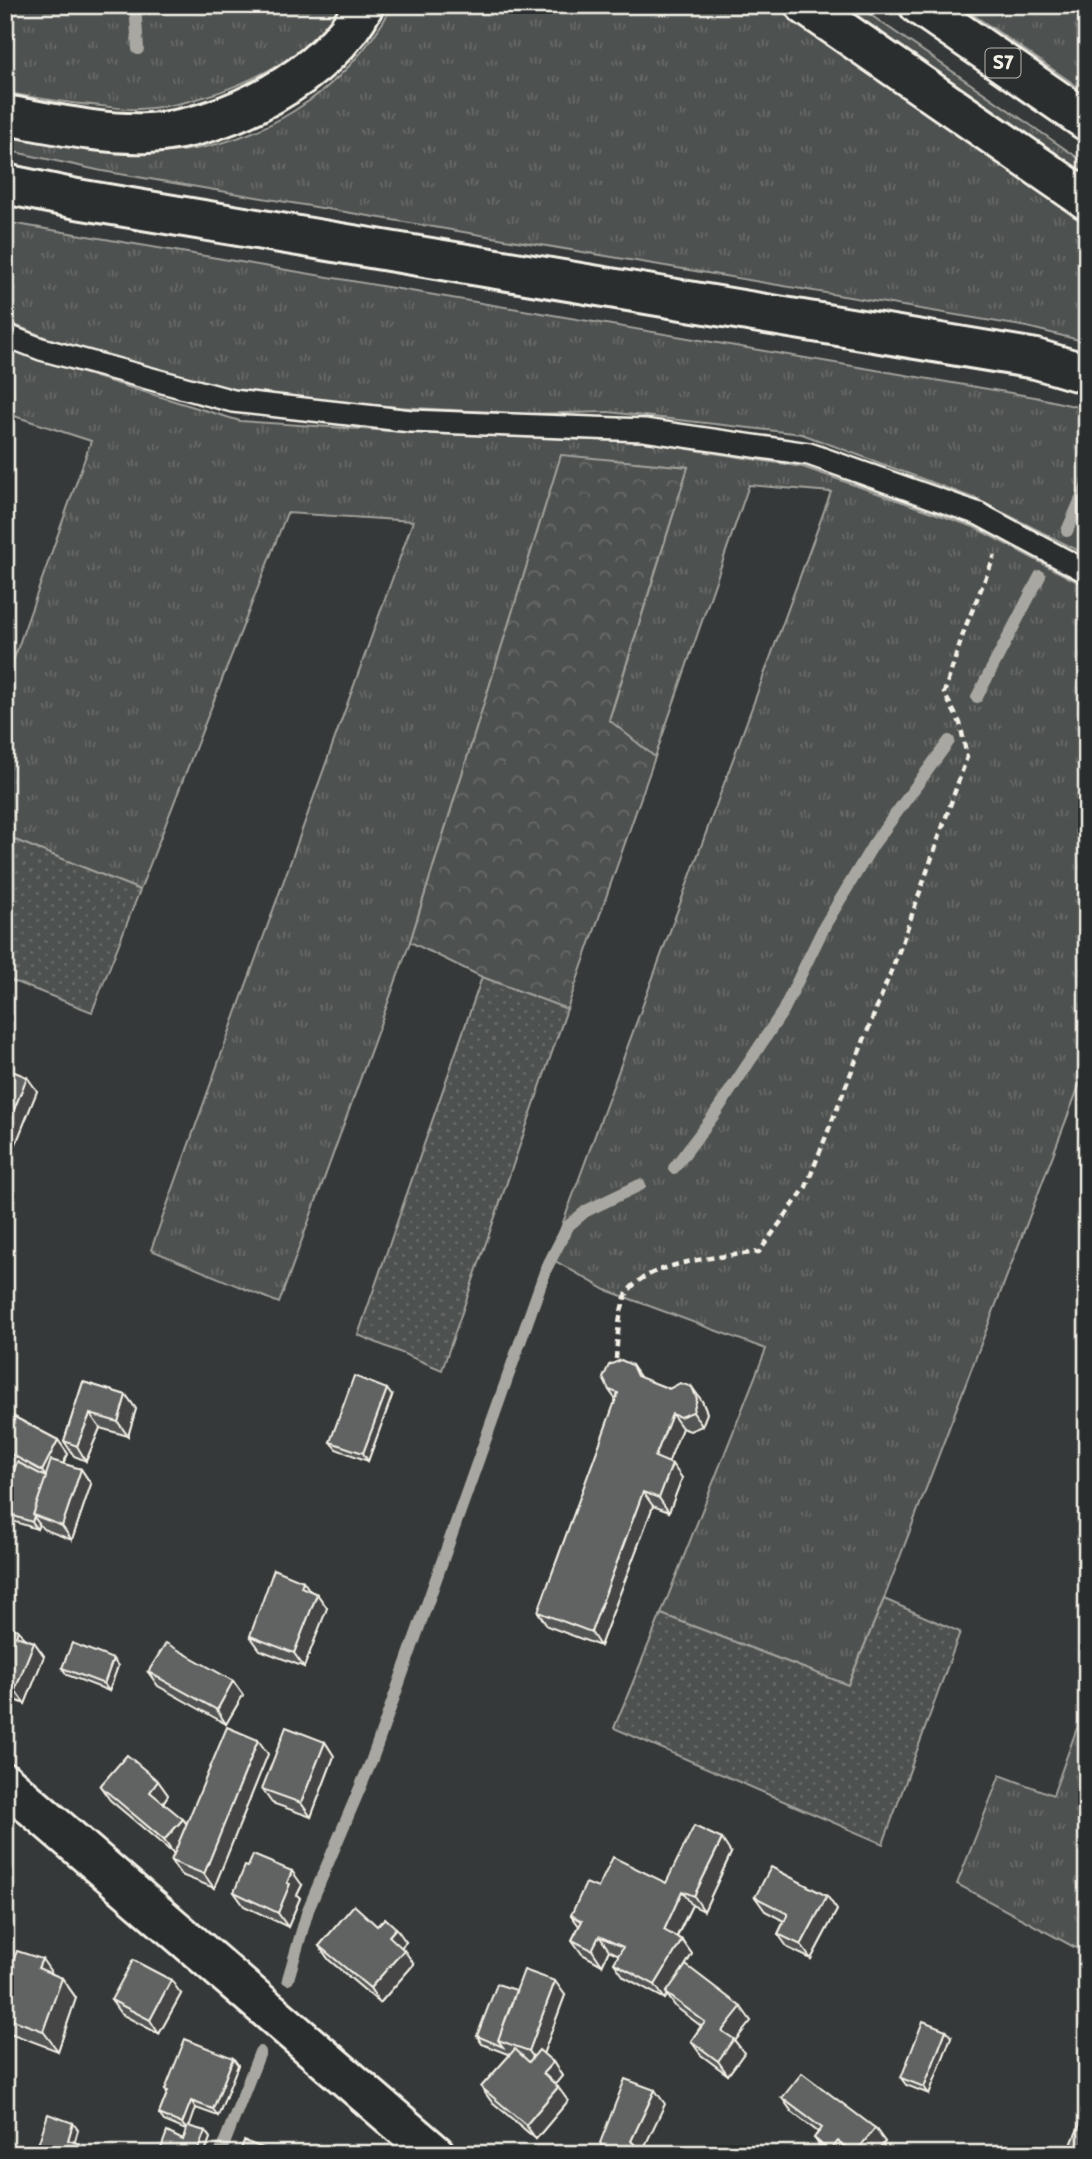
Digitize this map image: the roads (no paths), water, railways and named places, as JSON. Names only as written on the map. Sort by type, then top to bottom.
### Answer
[{"type":"main road","points":[[5,115],[109,131],[149,133],[188,126],[239,111],[283,89],[326,55],[356,21],[364,5]]},
{"type":"main road","points":[[805,5],[1087,200]]},
{"type":"main road","name":"S7","points":[[919,5],[1087,121]]},
{"type":"main road","points":[[5,184],[104,204],[1036,359],[1087,374]]},
{"type":"main road","points":[[5,1783],[435,2154]]},
{"type":"lane","points":[[5,335],[41,349],[233,401],[411,421],[644,430],[809,453],[979,514],[1087,572]]},
{"type":"waterway","points":[[135,5],[138,49]]},
{"type":"waterway","points":[[1067,531],[1087,485]]},
{"type":"waterway","points":[[977,697],[1040,576]]},
{"type":"waterway","points":[[674,1168],[714,1115],[783,1011],[825,925],[873,845],[949,741]]},
{"type":"waterway","points":[[288,1979],[308,1910],[371,1762],[546,1269],[568,1226],[586,1211],[640,1185]]},
{"type":"waterway","points":[[220,2154],[260,2052]]}]
